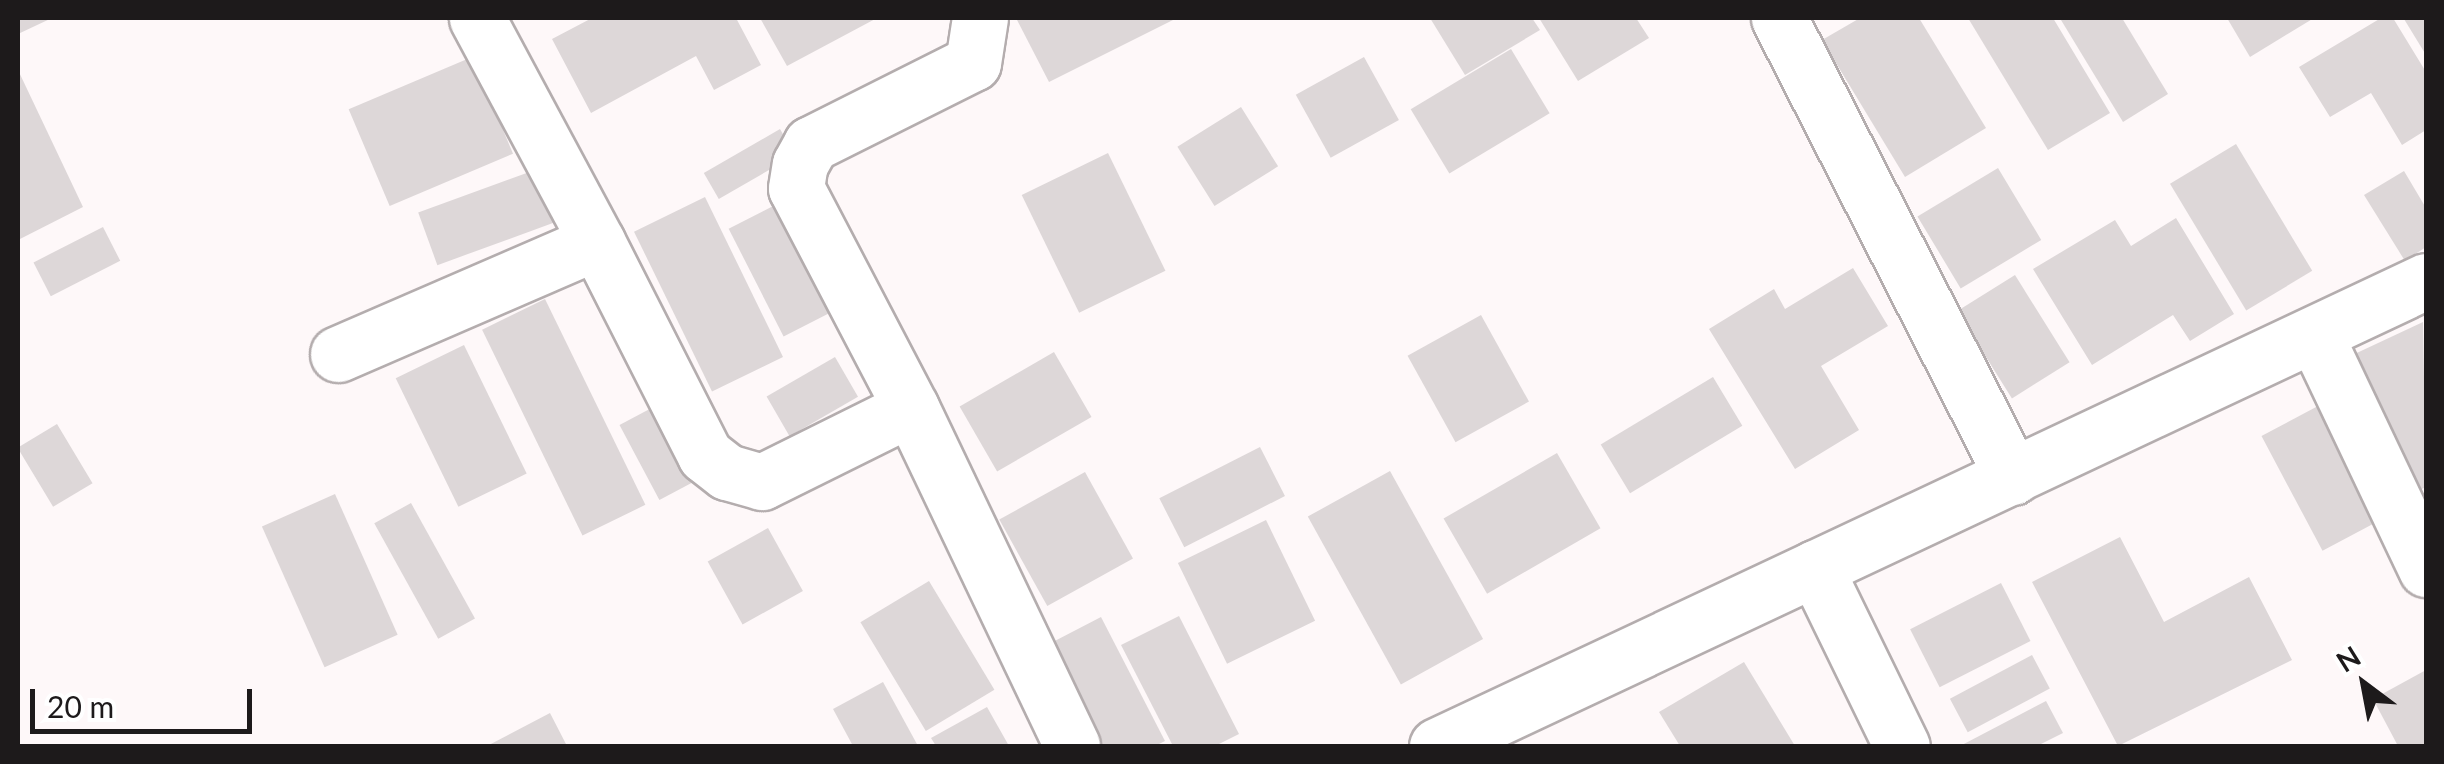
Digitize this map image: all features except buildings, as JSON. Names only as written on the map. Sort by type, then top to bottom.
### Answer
[{"type":"street","points":[[476,18],[705,455],[727,472],[762,482],[911,408]]},
{"type":"street","points":[[980,18],[974,63],[812,144],[800,164],[796,188],[911,408],[1072,746]]},
{"type":"street","points":[[1779,18],[2013,477]]},
{"type":"street","points":[[338,354],[596,242]]},
{"type":"street","points":[[1437,746],[2316,337],[2426,281]]},
{"type":"street","points":[[2316,337],[2426,569]]},
{"type":"street","points":[[1815,568],[1902,746]]}]
